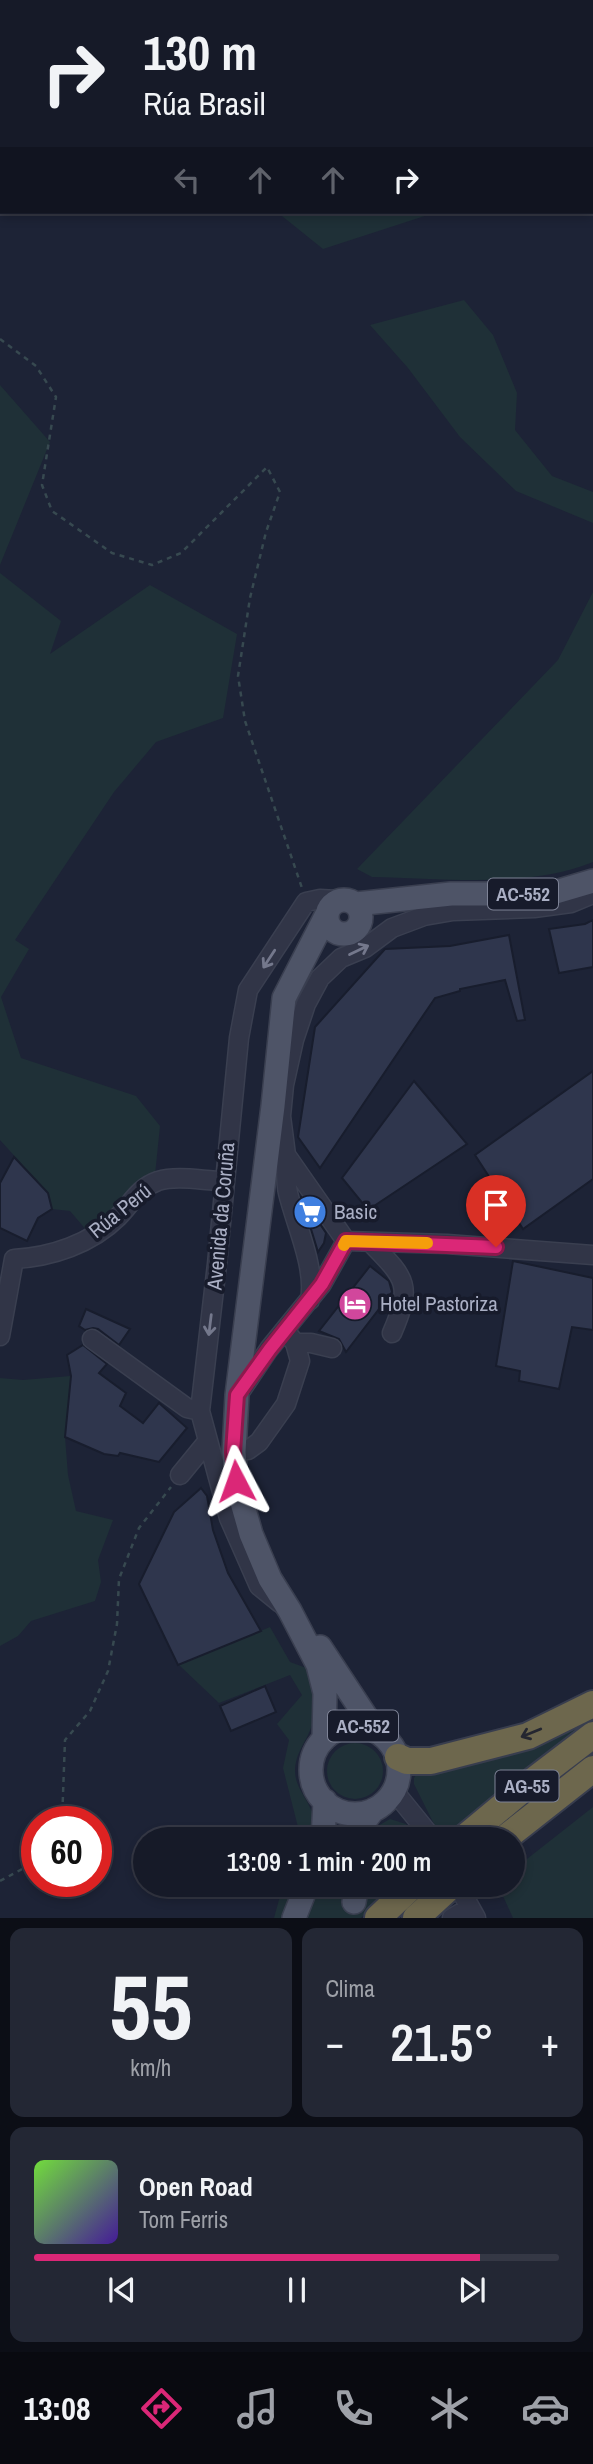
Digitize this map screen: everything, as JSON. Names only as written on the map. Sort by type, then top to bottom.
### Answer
[{"type":"highway","points":[[398,1757],[407,1761],[431,1761],[528,1736],[593,1704]]},
{"type":"highway","name":"AG-55","points":[[477,1827],[593,1735]]},
{"type":"highway","name":"AG-55","points":[[519,1827],[593,1769]]},
{"type":"highway","points":[[378,1918],[400,1897]]},
{"type":"highway","points":[[416,1918],[465,1901]]},
{"type":"main road","name":"AC-552","points":[[343,915],[451,894],[549,894],[593,881]]},
{"type":"main road","name":"Avenida da Coruña","points":[[290,1611],[271,1579],[250,1534],[236,1481],[233,1452],[237,1395],[283,1007],[343,915]]},
{"type":"main road","name":"AC-552","points":[[290,1611],[325,1654],[374,1729],[393,1746],[398,1757],[398,1780],[394,1791]]},
{"type":"main road","name":"AC-552","points":[[290,1611],[318,1665],[325,1693],[324,1739]]},
{"type":"main road","name":"AC-552","points":[[324,1827],[325,1801],[316,1790],[312,1777],[316,1750],[324,1739],[347,1726],[374,1729]]},
{"type":"main road","points":[[325,1801],[335,1809],[360,1813],[373,1810],[385,1802],[394,1791]]},
{"type":"main road","points":[[364,1827],[373,1810]]},
{"type":"main road","points":[[294,1918],[302,1897]]},
{"type":"street","name":"Avenida da Coruña","points":[[281,1116],[284,1085],[306,1004],[320,978],[341,958],[365,948],[392,928],[424,916],[453,911],[534,908],[571,903],[593,894]]},
{"type":"street","points":[[306,902],[320,899],[343,915]]},
{"type":"street","name":"Avenida da Coruña","points":[[290,1611],[260,1586],[252,1570],[229,1518],[200,1410],[239,1038],[248,990],[306,902]]},
{"type":"street","name":"Avenida da Coruña","points":[[283,1007],[281,1116],[286,1155],[346,1241]]},
{"type":"street","points":[[286,1155],[288,1192],[301,1231],[309,1268],[310,1300]]},
{"type":"street","name":"Rúa Perú","points":[[0,1336],[13,1259],[36,1258],[93,1237],[118,1217],[139,1191],[159,1181],[224,1181]]},
{"type":"street","points":[[237,1395],[290,1336],[346,1241],[447,1244],[593,1255]]},
{"type":"street","points":[[370,1242],[403,1282],[404,1304],[393,1333]]},
{"type":"street","points":[[290,1336],[332,1348]]},
{"type":"street","points":[[248,1450],[258,1442],[286,1404],[300,1361],[290,1336]]},
{"type":"street","points":[[92,1339],[187,1408],[200,1410]]},
{"type":"street","points":[[180,1475],[207,1442]]},
{"type":"street","points":[[394,1791],[423,1827]]},
{"type":"street","points":[[453,1918],[465,1901]]},
{"type":"path","points":[[0,339],[36,366],[56,397],[42,485],[52,511],[112,553],[152,565],[181,553],[267,467],[280,492],[266,532],[250,598],[238,676],[245,721],[306,902]]},
{"type":"path","points":[[63,1806],[65,1740],[90,1711],[108,1671],[117,1624],[119,1579],[139,1528],[180,1475]]},
{"type":"path","points":[[0,1881],[21,1870]]},
{"type":"shaded area","points":[[279,214],[431,214],[323,249]]},
{"type":"shaded area","points":[[464,300],[493,335],[517,393],[515,430],[552,476],[593,492],[593,523],[516,491],[460,437],[408,368],[370,325]]},
{"type":"shaded area","points":[[0,385],[50,442],[0,565]]},
{"type":"shaded area","points":[[0,573],[61,621],[50,654],[150,585],[237,634],[223,718],[156,742],[114,792],[15,940],[29,949],[1,997],[21,1058],[136,1096],[160,1126],[155,1175],[139,1181],[118,1207],[88,1232],[70,1211],[52,1209],[48,1193],[0,1140]]},
{"type":"shaded area","points":[[593,592],[593,862],[540,876],[484,880],[372,877],[357,869],[558,660]]},
{"type":"shaded area","points":[[71,1376],[65,1437],[68,1475],[76,1511],[113,1520],[98,1560],[101,1582],[95,1601],[31,1621],[18,1636],[0,1646],[0,1378],[23,1380]]},
{"type":"shaded area","points":[[270,1627],[290,1662],[312,1670],[314,1718],[297,1758],[295,1771],[299,1787],[312,1812],[313,1827],[298,1827],[283,1768],[289,1740],[277,1724],[302,1695],[290,1675],[219,1703],[179,1665]]},
{"type":"shaded area","points":[[593,1716],[593,1723],[459,1827],[436,1827],[414,1784],[417,1773]]},
{"type":"shaded area","points":[[355,1743],[370,1748],[378,1756],[383,1771],[378,1786],[370,1794],[355,1799],[340,1794],[332,1786],[327,1771],[332,1756],[340,1748]]},
{"type":"shaded area","points":[[593,1807],[593,1918],[513,1918],[503,1897],[525,1897],[525,1861]]},
{"type":"shaded area","points":[[390,1819],[409,1827],[376,1827]]},
{"type":"shaded area","points":[[280,1897],[293,1897],[284,1918],[274,1918]]},
{"type":"shaded area","points":[[312,1897],[382,1897],[361,1918],[302,1918]]},
{"type":"building","points":[[593,920],[593,967],[559,973],[549,929],[585,924]]},
{"type":"building","points":[[509,935],[525,1020],[517,1021],[505,980],[460,989],[435,998],[320,1168],[298,1137],[315,1027],[385,949],[450,946]]},
{"type":"building","points":[[593,1071],[593,1179],[523,1229],[475,1155]]},
{"type":"building","points":[[414,1081],[467,1144],[368,1210],[342,1178]]},
{"type":"building","points":[[14,1157],[48,1193],[52,1209],[38,1218],[27,1241],[0,1228],[0,1183]]},
{"type":"building","points":[[301,1196],[326,1233],[318,1252]]},
{"type":"building","points":[[513,1261],[593,1278],[593,1330],[572,1327],[559,1389],[519,1381],[520,1371],[496,1366]]},
{"type":"building","name":"Hotel Pastoriza","points":[[370,1266],[389,1281],[392,1292],[346,1352],[339,1339],[319,1331]]},
{"type":"building","points":[[86,1309],[130,1329],[119,1345],[98,1329],[85,1330],[79,1326]]},
{"type":"building","points":[[83,1345],[107,1364],[99,1373],[126,1393],[120,1406],[143,1423],[159,1403],[187,1428],[159,1462],[120,1453],[118,1456],[104,1454],[65,1437],[71,1376],[67,1355]]},
{"type":"building","points":[[201,1488],[207,1496],[213,1530],[228,1573],[261,1631],[178,1665],[139,1584],[174,1512]]},
{"type":"building","points":[[265,1686],[276,1712],[231,1731],[220,1706]]},
{"type":"slow traffic","points":[[344,1245],[346,1241],[427,1243]]},
{"type":"place","name":"Basic","points":[[310,1212]]},
{"type":"place","name":"Hotel Pastoriza","points":[[355,1304]]},
{"type":"route","points":[[236,1481],[233,1452],[237,1395],[322,1284],[346,1241],[496,1247]]}]
